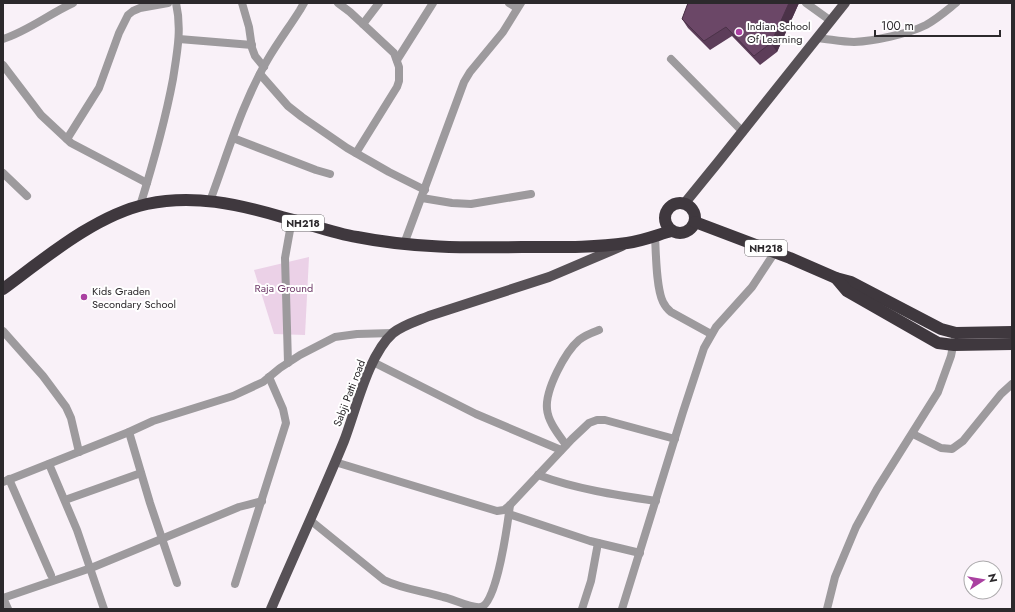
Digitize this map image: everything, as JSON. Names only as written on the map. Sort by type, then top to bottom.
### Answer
[{"type":"highway","name":"NH218","points":[[3,289],[60,247],[118,213],[140,206],[177,199],[210,201],[240,206],[355,237],[404,244],[442,247],[584,247],[629,243],[671,231],[676,233],[685,233],[694,222],[775,252],[836,278],[851,282],[941,329],[955,339],[1012,344]]},
{"type":"highway","points":[[671,231],[665,222],[666,212],[669,207],[674,204],[679,203],[690,206],[695,216],[694,222]]},
{"type":"highway","name":"NH218","points":[[836,278],[847,291],[938,343],[955,339],[1012,332]]},
{"type":"main road","points":[[684,204],[845,3]]},
{"type":"main road","name":"Sabji Patti road","points":[[271,609],[335,462],[373,362],[393,333],[409,324],[429,316],[549,277],[629,243]]},
{"type":"street","points":[[3,39],[73,3]]},
{"type":"street","points":[[67,139],[99,88],[118,33],[128,15],[140,8],[168,3]]},
{"type":"street","points":[[140,206],[159,144],[171,88],[179,39],[178,11],[176,3]]},
{"type":"street","points":[[242,3],[255,56],[262,71],[288,106],[356,153],[423,194],[452,203],[471,204],[531,194]]},
{"type":"street","points":[[210,201],[233,138],[262,71],[268,59],[304,3]]},
{"type":"street","points":[[338,3],[394,53],[397,60],[399,74],[397,87],[356,153]]},
{"type":"street","points":[[363,24],[379,3]]},
{"type":"street","points":[[397,60],[433,3]]},
{"type":"street","points":[[404,244],[464,82],[470,72],[503,32],[519,6],[509,3]]},
{"type":"street","points":[[817,38],[852,42],[871,40],[906,32],[929,23],[956,3]]},
{"type":"street","points":[[808,4],[830,21]]},
{"type":"street","points":[[179,39],[252,45]]},
{"type":"street","points":[[671,59],[743,132]]},
{"type":"street","points":[[3,65],[41,115],[67,139],[82,149],[147,182]]},
{"type":"street","points":[[233,138],[330,174]]},
{"type":"street","points":[[3,173],[27,196]]},
{"type":"street","points":[[288,363],[285,258],[292,220]]},
{"type":"street","points":[[655,236],[660,291],[662,300],[666,307],[670,312],[711,334]]},
{"type":"street","points":[[622,609],[704,348],[711,334],[752,287],[775,252]]},
{"type":"street","points":[[564,447],[548,416],[547,402],[557,371],[575,344],[586,334],[598,330]]},
{"type":"street","points":[[3,331],[43,376],[66,407],[71,418],[79,452]]},
{"type":"street","points":[[51,575],[6,480],[129,432],[153,421],[233,396],[263,382],[300,355],[335,337],[357,334],[393,333]]},
{"type":"street","points":[[826,609],[836,577],[856,527],[877,489],[938,392],[951,356],[955,339]]},
{"type":"street","points":[[373,362],[476,414],[564,447]]},
{"type":"street","points":[[235,584],[286,423],[283,409],[269,377]]},
{"type":"street","points":[[912,434],[941,448],[952,449],[963,441],[1001,394],[1012,384]]},
{"type":"street","points":[[335,462],[497,511],[504,510],[510,506],[564,447],[589,423],[597,420],[605,420],[675,439]]},
{"type":"street","points":[[129,432],[177,582]]},
{"type":"street","points":[[49,464],[77,530],[104,609]]},
{"type":"street","points":[[64,500],[141,473]]},
{"type":"street","points":[[538,475],[559,483],[576,487],[656,501]]},
{"type":"street","points":[[8,609],[3,598],[90,568],[239,508],[262,501]]},
{"type":"street","points":[[310,520],[384,580],[393,584],[476,607],[482,607],[487,605],[493,588],[506,535],[510,506]]},
{"type":"street","points":[[508,514],[598,543],[640,553]]},
{"type":"street","points":[[582,609],[598,543]]},
{"type":"green space","name":"Raja Ground","points":[[309,257],[305,335],[274,334],[254,270]]},
{"type":"building","name":"Indian School Of Learning","points":[[688,3],[789,3],[771,43],[754,56],[726,27],[704,41],[682,19]]},
{"type":"place","name":"Indian School Of Learning","points":[[739,32]]},
{"type":"place","name":"Kids Graden Secondary School","points":[[84,297]]}]
